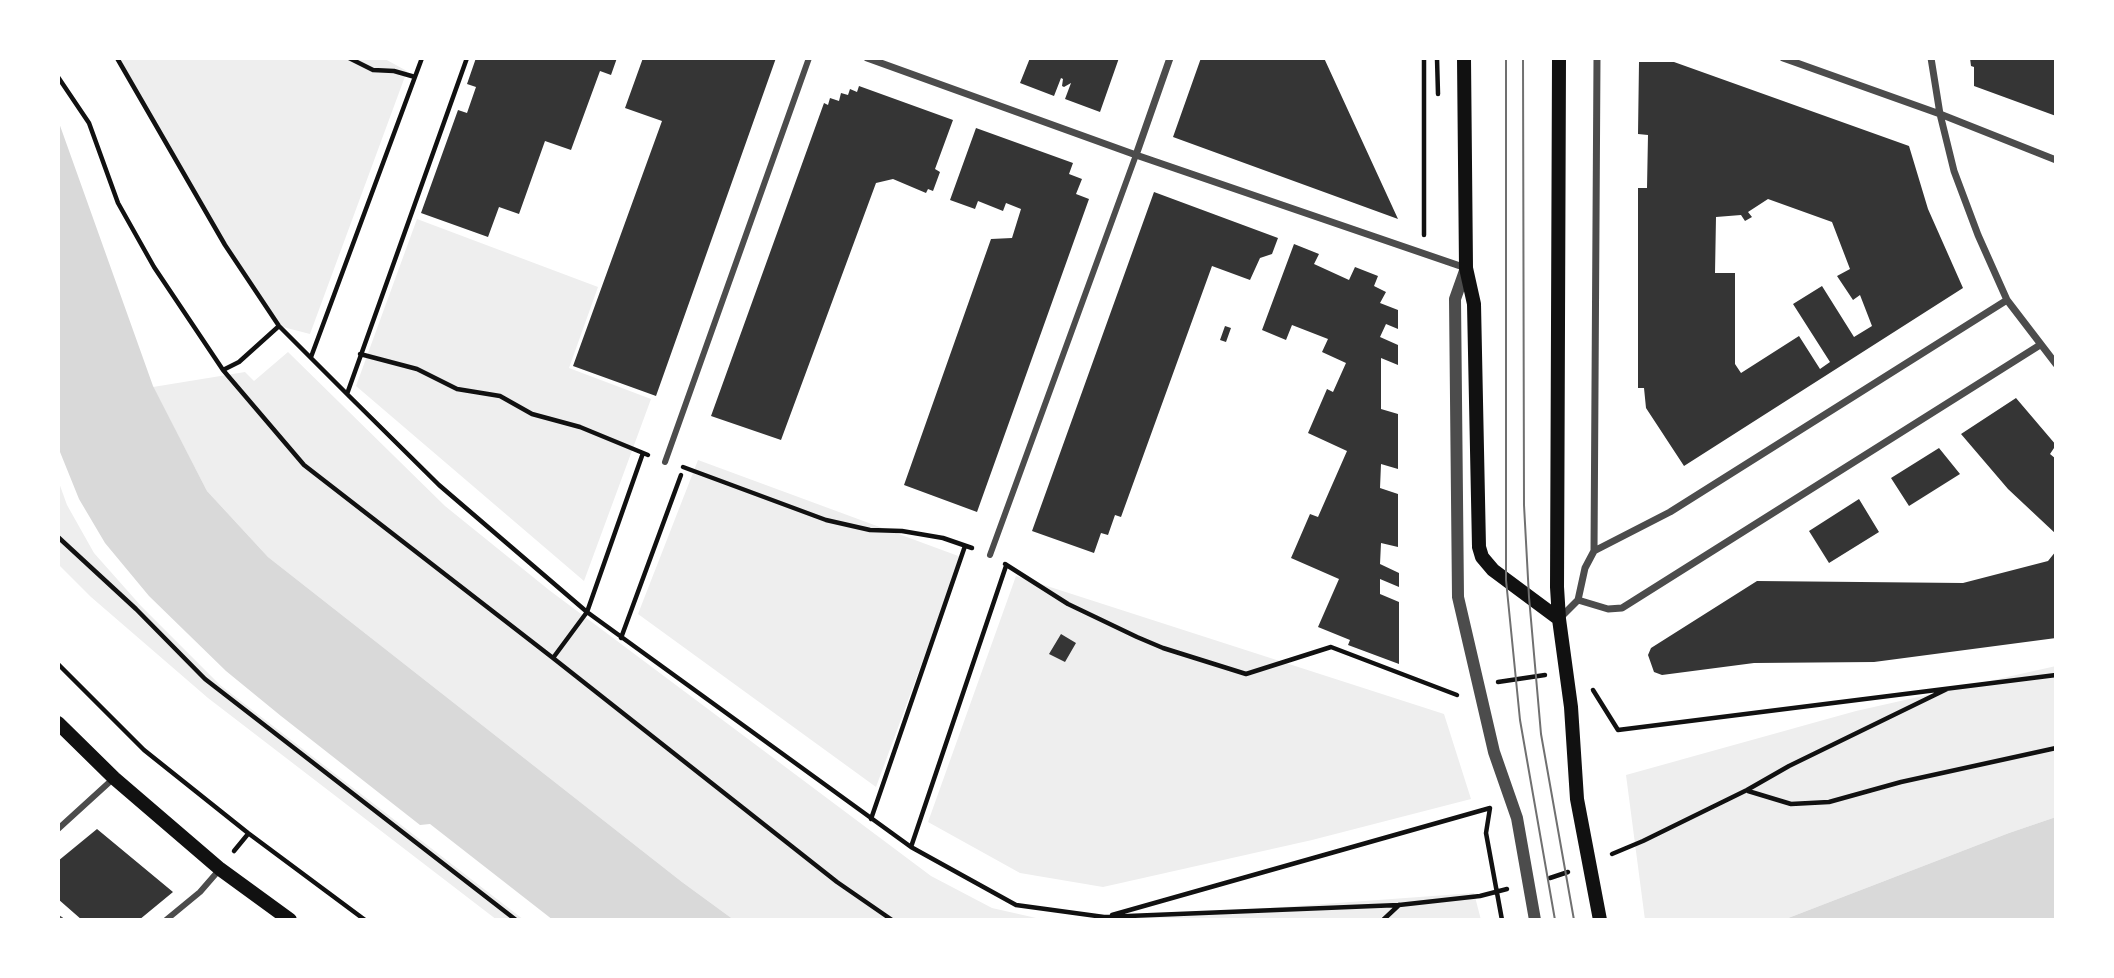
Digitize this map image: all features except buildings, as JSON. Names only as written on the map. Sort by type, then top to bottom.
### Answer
[{"type":"main road","points":[[1464,58],[1466,268],[1474,304],[1479,547],[1482,557],[1493,570],[1559,619]]},
{"type":"main road","points":[[1559,58],[1559,619],[1577,799],[1600,920]]},
{"type":"main road","points":[[58,723],[114,778],[220,869],[290,920]]},
{"type":"street","points":[[665,462],[809,58]]},
{"type":"street","points":[[867,58],[1136,155],[1466,268],[1455,299],[1458,597],[1494,752],[1517,818],[1535,920]]},
{"type":"street","points":[[990,555],[1170,58]]},
{"type":"street","points":[[1559,619],[1578,600],[1585,568],[1594,551],[1597,58]]},
{"type":"street","points":[[1783,58],[1940,114],[2056,160]]},
{"type":"street","points":[[1931,58],[1940,114],[1954,171],[2007,300],[2056,364]]},
{"type":"street","points":[[1594,551],[1670,512],[2007,300]]},
{"type":"street","points":[[1578,600],[1608,609],[1622,608],[2040,345]]},
{"type":"street","points":[[58,829],[114,778]]},
{"type":"street","points":[[166,920],[200,892],[220,869]]},
{"type":"path","points":[[117,58],[225,244],[279,326],[347,394],[439,485],[587,612],[911,847],[1016,905],[1104,917],[1399,905],[1479,896]]},
{"type":"path","points":[[349,58],[373,70],[394,71],[415,77]]},
{"type":"path","points":[[311,357],[422,58]]},
{"type":"path","points":[[347,394],[467,58]]},
{"type":"path","points":[[1421,254],[1424,235],[1424,58]]},
{"type":"path","points":[[58,77],[89,123],[118,203],[154,267],[223,370],[304,465],[836,882],[892,920]]},
{"type":"path","points":[[223,370],[239,362],[279,326]]},
{"type":"path","points":[[553,658],[587,612],[643,453]]},
{"type":"path","points":[[621,638],[684,467]]},
{"type":"path","points":[[58,537],[136,609],[205,679],[516,920]]},
{"type":"path","points":[[871,818],[965,546],[990,555],[1068,604],[1138,637],[1163,648],[1246,674],[1331,647],[1457,695]]},
{"type":"path","points":[[911,847],[1007,565]]},
{"type":"path","points":[[58,664],[144,750],[248,833],[365,920]]},
{"type":"path","points":[[1478,685],[1566,672]]},
{"type":"path","points":[[1593,689],[1618,730],[2056,675]]},
{"type":"path","points":[[1643,841],[1747,790],[1788,766],[1947,689]]},
{"type":"path","points":[[1747,790],[1791,804],[1829,802],[1901,782],[2056,748]]},
{"type":"path","points":[[1104,917],[1490,808],[1486,833],[1502,920]]},
{"type":"path","points":[[1383,920],[1399,905]]},
{"type":"shaded area","points":[[117,58],[383,58],[407,71],[310,334],[279,326],[225,244]]},
{"type":"shaded area","points":[[58,120],[153,386],[207,491],[268,557],[734,920],[553,920],[430,824],[420,825],[281,716],[226,671],[149,596],[105,543],[79,499],[58,447]]},
{"type":"shaded area","points":[[417,219],[598,287],[569,368],[651,399],[584,581],[356,386]]},
{"type":"shaded area","points":[[288,352],[445,506],[549,590],[931,876],[992,908],[1045,920],[734,920],[682,882],[268,557],[207,491],[153,387],[245,372],[254,381]]},
{"type":"shaded area","points":[[698,460],[961,557],[876,787],[638,614]]},
{"type":"shaded area","points":[[58,480],[67,505],[94,553],[141,606],[220,685],[524,920],[497,920],[208,698],[91,597],[58,564]]},
{"type":"shaded area","points":[[1016,576],[1444,714],[1471,799],[1312,840],[1103,887],[1020,873],[928,822]]},
{"type":"shaded area","points":[[2056,666],[2056,817],[1783,920],[1645,920],[1626,775],[1856,711]]},
{"type":"shaded area","points":[[2056,817],[2056,920],[1783,920],[2009,833]]},
{"type":"shaded area","points":[[1474,893],[1481,920],[1104,920]]},
{"type":"tram line","points":[[1506,58],[1506,580],[1520,720],[1555,920]]},
{"type":"tram line","points":[[1523,58],[1524,505],[1529,597],[1541,734],[1574,920]]}]
